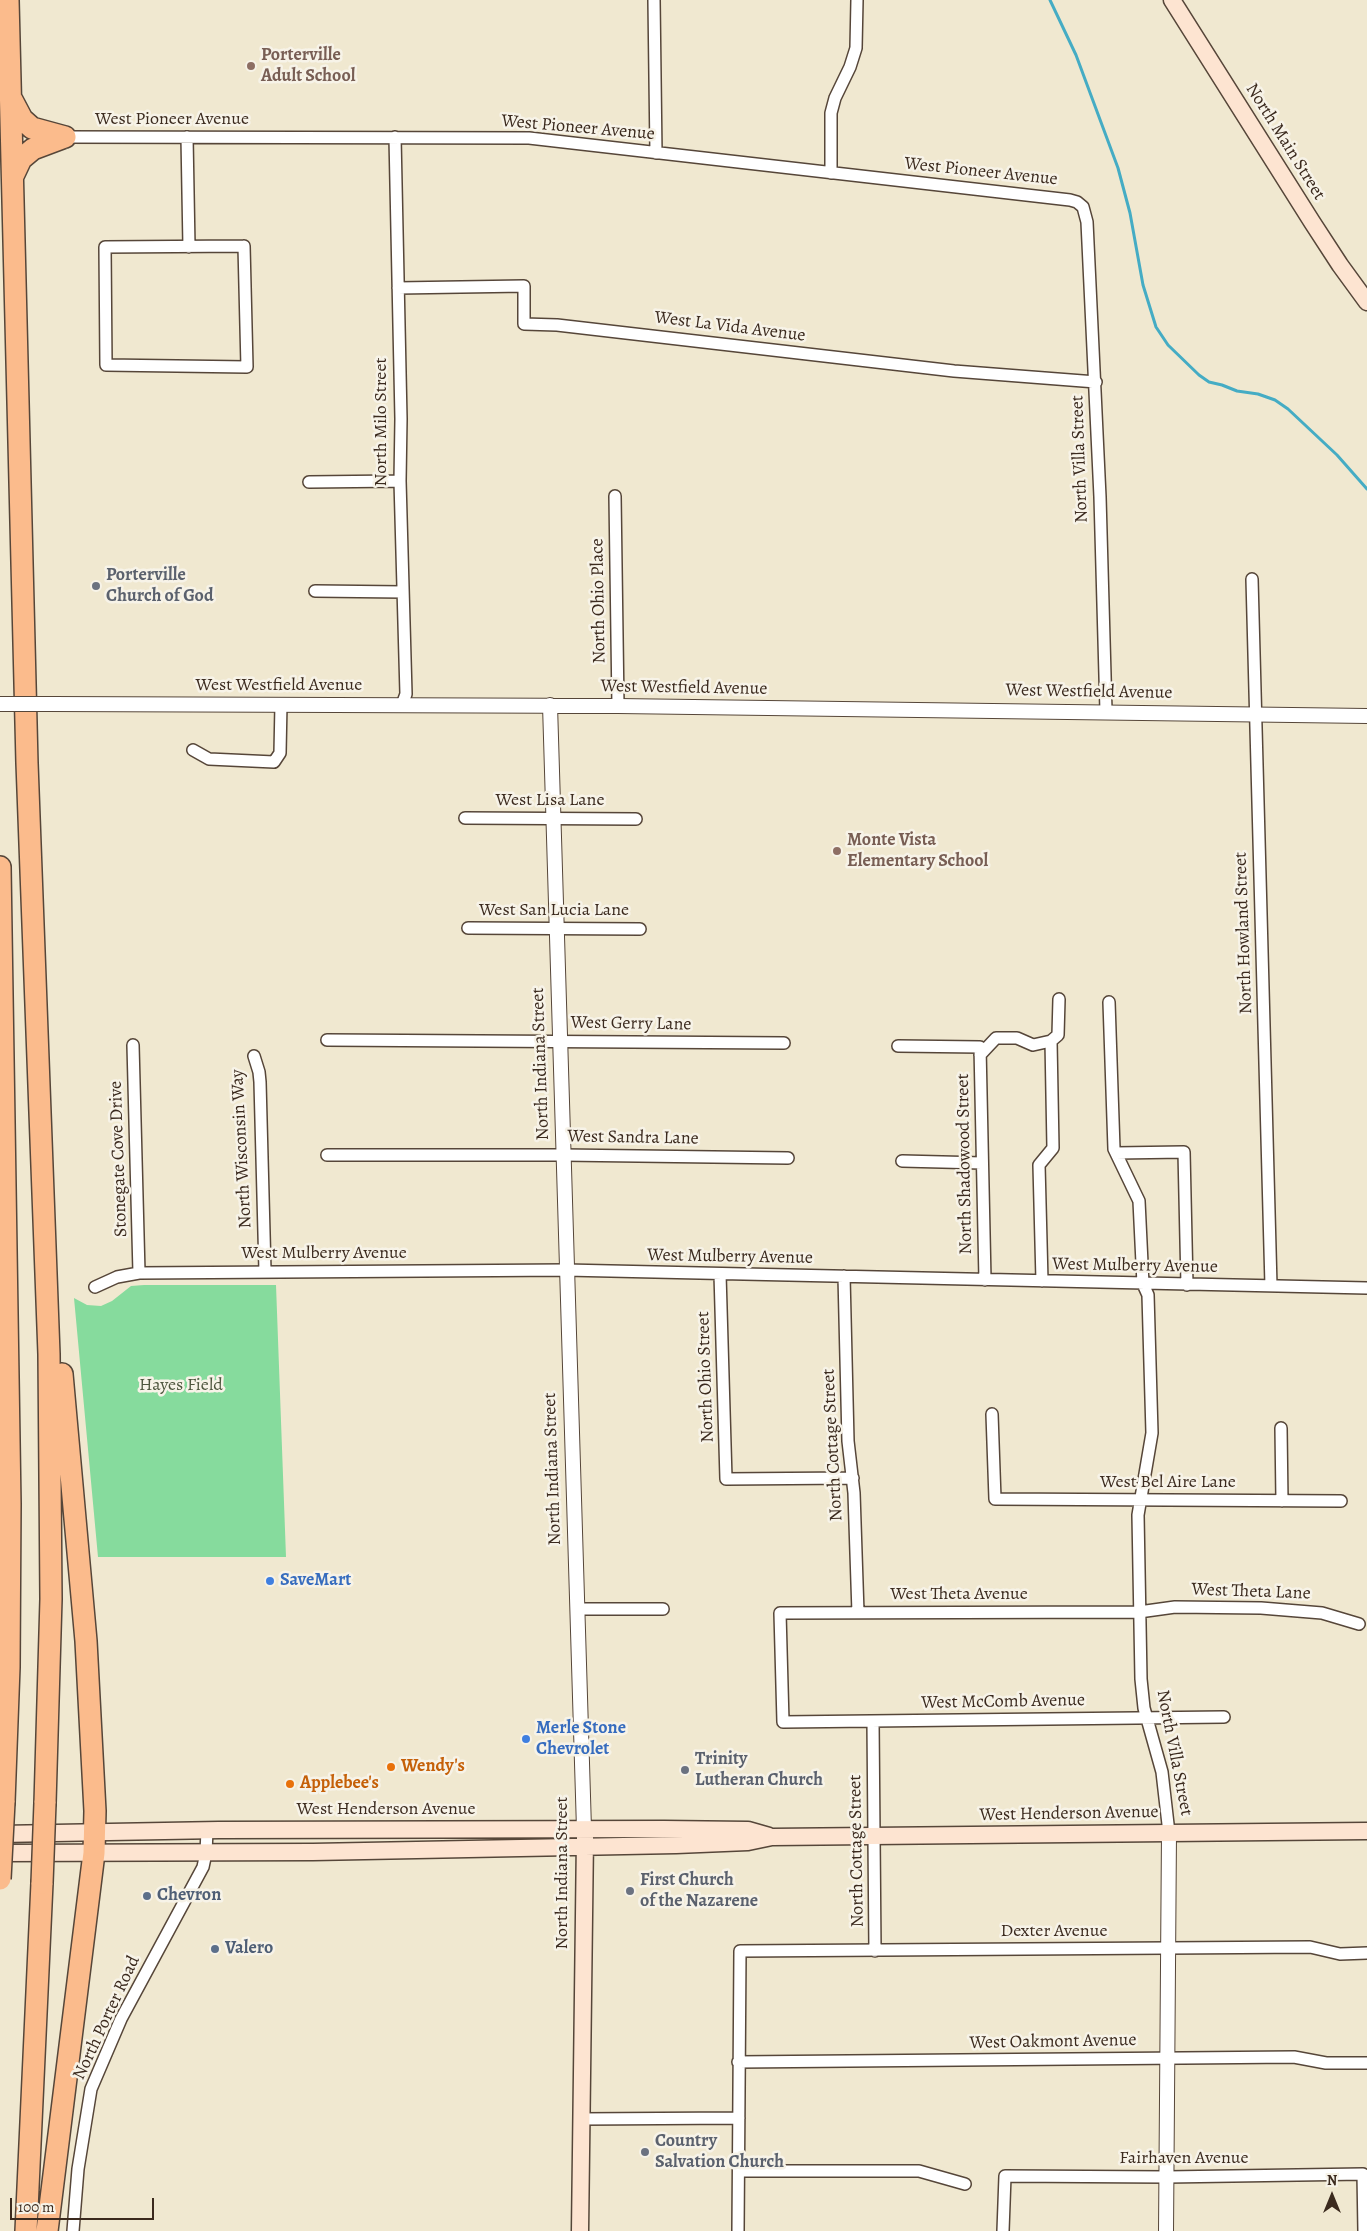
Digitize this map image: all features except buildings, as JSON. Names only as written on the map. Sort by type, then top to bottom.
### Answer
[{"type":"highway","points":[[8,0],[28,773],[49,1354],[51,1520],[50,1656],[45,1803],[26,2231]]},
{"type":"highway","points":[[11,98],[16,104],[22,119],[32,128],[65,137]]},
{"type":"highway","points":[[13,176],[21,159],[33,148],[65,137]]},
{"type":"highway","points":[[0,866],[10,1522],[9,1666],[0,1883]]},
{"type":"highway","points":[[0,1014],[3,975]]},
{"type":"highway","points":[[40,1130],[49,1184],[60,1359],[80,1559],[86,1641],[94,1843],[47,2231]]},
{"type":"main road","name":"North Main Street","points":[[1172,0],[1316,229],[1367,302]]},
{"type":"main road","name":"West Henderson Avenue","points":[[0,1853],[207,1830],[748,1830],[772,1836],[1367,1830]]},
{"type":"main road","points":[[247,1852],[263,1846],[344,1842],[357,1839],[367,1830]]},
{"type":"main road","points":[[413,1849],[413,1843],[426,1837],[467,1835],[483,1830]]},
{"type":"main road","name":"North Indiana Street","points":[[580,2231],[584,1830]]},
{"type":"main road","name":"West Henderson Avenue","points":[[0,1834],[206,1853],[585,1847],[748,1842],[772,1836]]},
{"type":"street","points":[[654,0],[656,153]]},
{"type":"street","points":[[831,173],[831,113],[835,98],[855,53],[857,0]]},
{"type":"street","name":"West Pioneer Avenue","points":[[65,137],[529,138],[1070,200],[1083,207]]},
{"type":"street","points":[[187,137],[189,247]]},
{"type":"street","name":"North Milo Street","points":[[394,138],[406,694],[402,705]]},
{"type":"street","name":"North Villa Street","points":[[1083,207],[1087,222],[1096,382],[1106,711]]},
{"type":"street","points":[[244,246],[247,366],[106,365],[105,247],[189,247],[244,246]]},
{"type":"street","name":"West La Vida Avenue","points":[[398,288],[524,286],[524,324],[557,325],[954,370],[1096,382]]},
{"type":"street","points":[[309,482],[400,481]]},
{"type":"street","name":"North Ohio Place","points":[[615,496],[618,706]]},
{"type":"street","name":"North Howland Street","points":[[1252,579],[1271,1286]]},
{"type":"street","points":[[315,592],[403,592]]},
{"type":"street","name":"West Westfield Avenue","points":[[0,704],[550,705],[1367,716]]},
{"type":"street","points":[[193,750],[209,759],[274,762],[280,753],[281,704]]},
{"type":"street","name":"North Indiana Street","points":[[550,705],[584,1830]]},
{"type":"street","name":"West Lisa Lane","points":[[465,818],[636,819]]},
{"type":"street","name":"West San Lucia Lane","points":[[468,928],[640,929]]},
{"type":"street","points":[[898,1046],[980,1051],[996,1038],[1017,1038],[1033,1045],[1051,1041],[1058,1035],[1059,999]]},
{"type":"street","name":"North Villa Street","points":[[1109,1002],[1114,1149],[1139,1201],[1143,1284],[1148,1295],[1152,1433],[1150,1453],[1139,1500],[1139,1612],[1141,1679],[1146,1718],[1162,1772],[1169,1833],[1166,2231]]},
{"type":"street","name":"West Gerry Lane","points":[[326,1040],[560,1040],[784,1043]]},
{"type":"street","points":[[1042,1281],[1039,1165],[1053,1148],[1051,1041]]},
{"type":"street","name":"Stonegate Cove Drive","points":[[133,1045],[139,1273]]},
{"type":"street","name":"North Shadowood Street","points":[[980,1051],[985,1280]]},
{"type":"street","name":"North Wisconsin Way","points":[[254,1056],[260,1082],[265,1271]]},
{"type":"street","points":[[1116,1153],[1184,1152],[1187,1285]]},
{"type":"street","name":"West Sandra Lane","points":[[327,1155],[563,1155],[788,1158]]},
{"type":"street","points":[[902,1161],[982,1163]]},
{"type":"street","name":"West Mulberry Avenue","points":[[94,1287],[117,1277],[139,1273],[566,1270],[1367,1288]]},
{"type":"street","name":"North Ohio Street","points":[[720,1274],[726,1479],[853,1478]]},
{"type":"street","name":"North Cottage Street","points":[[844,1276],[848,1441],[853,1478],[858,1613]]},
{"type":"street","name":"West Bel Aire Lane","points":[[992,1414],[995,1499],[1340,1502]]},
{"type":"street","points":[[1281,1428],[1282,1502]]},
{"type":"street","name":"West Theta Lane","points":[[1139,1612],[1175,1607],[1292,1609],[1322,1613],[1359,1624]]},
{"type":"street","points":[[578,1609],[663,1609]]},
{"type":"street","name":"West Theta Avenue","points":[[783,1722],[780,1613],[1139,1612]]},
{"type":"street","name":"West McComb Avenue","points":[[783,1722],[1224,1717]]},
{"type":"street","name":"North Cottage Street","points":[[872,1721],[875,1951]]},
{"type":"street","name":"North Porter Road","points":[[73,2231],[78,2170],[91,2089],[121,2019],[203,1867],[207,1830]]},
{"type":"street","name":"Dexter Avenue","points":[[738,2062],[740,1951],[1310,1947],[1340,1954],[1367,1953]]},
{"type":"street","name":"West Oakmont Avenue","points":[[738,2062],[1294,2057],[1326,2063],[1367,2063]]},
{"type":"street","points":[[738,2062],[738,2231]]},
{"type":"street","points":[[582,2119],[739,2118]]},
{"type":"street","points":[[739,2171],[919,2171],[964,2184]]},
{"type":"street","name":"Fairhaven Avenue","points":[[1004,2231],[1005,2176],[1167,2177],[1363,2174],[1364,2231]]},
{"type":"green space","name":"Hayes Field","points":[[276,1285],[286,1557],[98,1557],[74,1298],[87,1305],[101,1306],[112,1301],[131,1286]]},
{"type":"waterway","points":[[1050,0],[1076,55],[1118,168],[1130,213],[1143,285],[1156,327],[1168,345],[1199,375],[1209,382],[1237,391],[1258,394],[1275,400],[1288,409],[1337,455],[1367,489]]},
{"type":"place","name":"Porterville Adult School","points":[[251,66]]},
{"type":"place","name":"Porterville Church of God","points":[[96,586]]},
{"type":"place","name":"Monte Vista Elementary School","points":[[837,851]]},
{"type":"place","name":"SaveMart","points":[[270,1581]]},
{"type":"place","name":"Merle Stone Chevrolet","points":[[526,1739]]},
{"type":"place","name":"Wendy's","points":[[391,1767]]},
{"type":"place","name":"Trinity Lutheran Church","points":[[685,1770]]},
{"type":"place","name":"Applebee's","points":[[290,1784]]},
{"type":"place","name":"First Church of the Nazarene","points":[[630,1891]]},
{"type":"place","name":"Chevron","points":[[147,1896]]},
{"type":"place","name":"Valero","points":[[215,1949]]},
{"type":"place","name":"Country Salvation Church","points":[[645,2152]]}]
